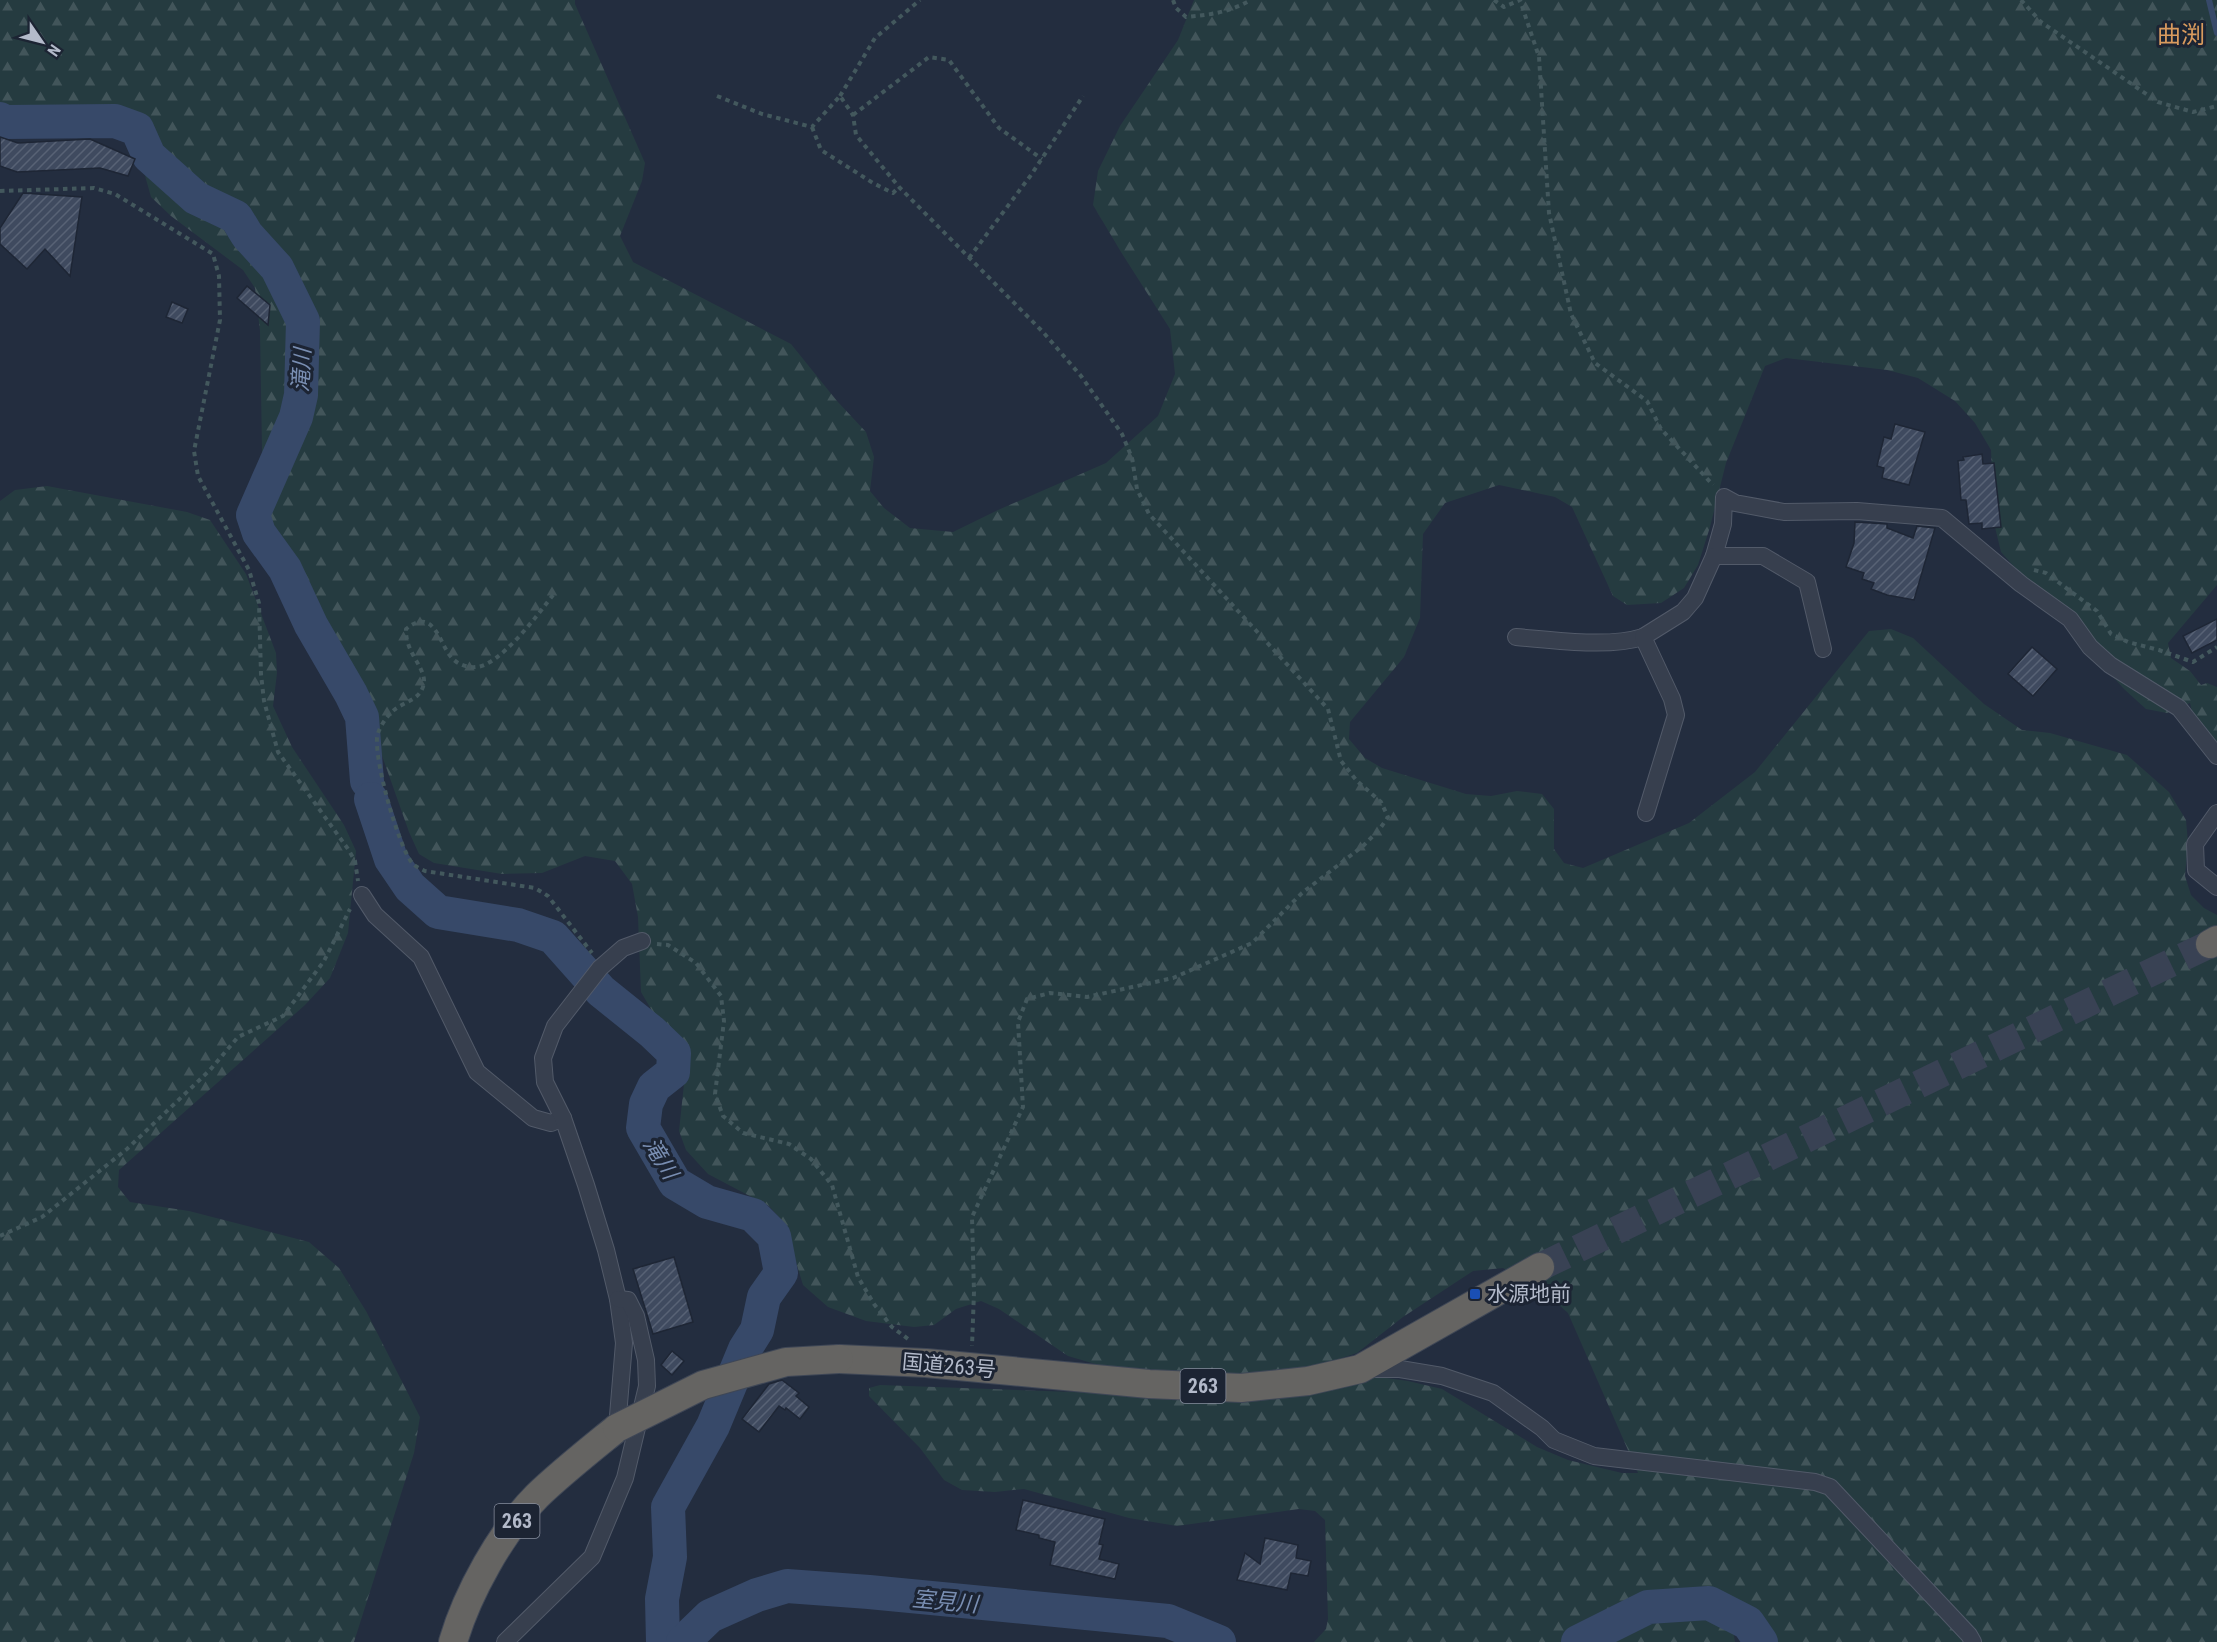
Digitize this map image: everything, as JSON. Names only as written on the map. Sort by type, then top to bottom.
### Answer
[{"type":"highway","name":"国道263号","points":[[453,1642],[464,1611],[487,1566],[509,1531],[536,1497],[617,1428],[703,1385],[786,1362],[839,1359],[926,1364],[1149,1384],[1241,1388],[1308,1381],[1360,1369],[1540,1267]]},
{"type":"street","points":[[1516,637],[1568,641],[1630,641],[1643,637],[1683,612],[1695,598],[1713,556],[1723,524],[1724,497],[1735,503],[1784,512],[1857,511],[1942,518],[2021,584],[2070,619],[2090,647],[2110,664],[2180,708],[2217,756]]},
{"type":"street","points":[[1713,556],[1763,556],[1807,582],[1823,649]]},
{"type":"street","points":[[1643,637],[1672,699],[1676,715],[1646,813]]},
{"type":"street","points":[[2217,813],[2195,844],[2196,870],[2217,887]]},
{"type":"street","points":[[362,895],[375,915],[422,957],[477,1072],[533,1118],[551,1123],[563,1118]]},
{"type":"street","points":[[617,1428],[624,1344],[618,1299],[606,1250],[563,1118],[545,1082],[543,1058],[555,1026],[601,967],[623,948],[642,941]]},
{"type":"street","points":[[505,1642],[592,1557],[625,1478],[647,1386],[646,1360],[636,1316],[628,1300],[618,1299]]},
{"type":"street","points":[[1360,1369],[1400,1369],[1442,1376],[1493,1393],[1542,1428],[1554,1440],[1594,1456],[1815,1482],[1830,1487],[1969,1635],[1973,1642]]},
{"type":"path","points":[[812,127],[840,96],[875,38],[920,0]]},
{"type":"path","points":[[1173,0],[1176,8],[1186,17],[1212,15],[1236,8],[1251,0]]},
{"type":"path","points":[[1494,0],[1504,7],[1520,0],[1539,57],[1549,213],[1571,314],[1595,363],[1647,401],[1661,429],[1724,497]]},
{"type":"path","points":[[2021,0],[2041,22],[2158,102],[2193,112],[2217,106]]},
{"type":"path","points":[[853,115],[929,57],[950,60],[999,128],[1042,159]]},
{"type":"path","points":[[717,96],[762,114],[812,127]]},
{"type":"path","points":[[840,96],[853,115],[856,135],[899,187],[1043,332],[1081,376],[1122,434],[1132,458],[1137,489],[1149,514],[1328,709],[1341,762],[1357,781],[1381,802],[1388,817],[1363,846],[1302,893],[1252,943],[1173,978],[1087,997],[1050,993],[1027,999],[1018,1022],[1023,1107],[972,1217],[974,1292],[971,1368]]},
{"type":"path","points":[[969,258],[1042,159],[1083,96]]},
{"type":"path","points":[[812,127],[821,150],[893,193],[899,187]]},
{"type":"path","points":[[0,191],[94,188],[115,194],[213,254],[219,276],[220,320],[194,451],[198,476],[249,570],[256,592],[259,603],[264,701],[278,752],[355,861],[359,891],[362,895],[354,900],[324,961],[283,1016],[238,1037],[210,1070],[127,1149],[42,1217],[0,1236]]},
{"type":"path","points":[[2026,564],[2034,570],[2046,573],[2097,611],[2111,634],[2128,642],[2193,662],[2217,647]]},
{"type":"path","points":[[553,595],[529,627],[500,655],[478,668],[463,666],[451,658],[436,629],[425,622],[414,622],[406,629],[406,640],[424,679],[420,693],[409,703],[394,710],[385,719],[377,735],[382,779],[402,844],[412,863],[425,871],[536,888],[548,896],[601,967]]},
{"type":"path","points":[[642,941],[668,945],[696,963],[721,996],[724,1021],[715,1094],[723,1116],[743,1133],[789,1143],[811,1159],[832,1185],[858,1277],[874,1304],[892,1327],[918,1348],[926,1364]]},
{"type":"green space","points":[[0,0],[575,0],[645,163],[642,181],[620,236],[633,262],[791,344],[837,401],[866,432],[874,457],[870,491],[884,508],[910,528],[953,532],[1106,463],[1158,416],[1175,374],[1170,329],[1093,205],[1098,171],[1120,126],[1178,40],[1194,0],[2217,0],[2217,585],[2168,643],[2171,658],[2190,671],[2201,685],[2207,683],[2217,687],[2217,742],[2193,716],[2190,703],[2167,713],[2146,709],[2124,689],[2001,552],[1994,523],[1991,450],[1975,423],[1955,401],[1918,378],[1887,370],[1786,358],[1765,366],[1726,463],[1698,565],[1684,588],[1661,603],[1627,605],[1613,596],[1572,507],[1555,497],[1499,485],[1445,503],[1423,534],[1420,618],[1404,657],[1350,722],[1349,739],[1365,758],[1382,768],[1466,794],[1491,796],[1517,791],[1542,794],[1554,809],[1554,849],[1564,863],[1583,868],[1689,823],[1755,772],[1869,631],[1891,629],[1913,638],[1984,704],[2022,730],[2050,733],[2127,755],[2169,792],[2186,820],[2188,843],[2185,876],[2191,895],[2204,908],[2217,915],[2217,1642],[1775,1642],[1727,1595],[1735,1642],[1314,1642],[1326,1629],[1328,1619],[1325,1520],[1315,1511],[1299,1509],[1177,1526],[1129,1518],[1024,1489],[995,1492],[962,1490],[944,1480],[920,1448],[869,1396],[869,1388],[880,1385],[1102,1393],[1345,1381],[1379,1377],[1442,1389],[1537,1447],[1568,1460],[1622,1473],[1638,1473],[1568,1313],[1550,1297],[1503,1268],[1473,1271],[1403,1317],[1357,1353],[1311,1368],[1257,1376],[1109,1368],[1068,1356],[999,1309],[981,1301],[956,1309],[934,1325],[914,1327],[866,1321],[828,1307],[803,1285],[784,1223],[769,1206],[708,1174],[686,1150],[679,1131],[684,1084],[682,1056],[641,992],[638,917],[632,884],[615,861],[585,856],[542,873],[502,874],[434,863],[419,854],[409,832],[351,668],[265,528],[260,331],[255,288],[243,270],[171,216],[151,197],[137,147],[107,134],[72,128],[0,125]]},
{"type":"green space","points":[[47,486],[187,512],[210,520],[246,574],[276,653],[277,673],[273,706],[292,747],[344,825],[356,851],[348,933],[330,978],[305,1005],[119,1170],[118,1187],[130,1202],[189,1211],[309,1242],[339,1268],[366,1311],[420,1417],[414,1453],[354,1642],[0,1642],[0,501],[15,490]]},
{"type":"building","points":[[0,137],[18,143],[90,139],[135,159],[128,176],[100,168],[17,172],[0,166]]},
{"type":"building","points":[[23,193],[82,197],[70,276],[45,249],[27,269],[0,244],[0,228]]},
{"type":"building","points":[[247,286],[270,305],[268,325],[237,298]]},
{"type":"building","points":[[172,302],[188,309],[182,323],[166,317]]},
{"type":"building","points":[[1895,424],[1925,432],[1909,485],[1882,478],[1884,468],[1877,466],[1884,437],[1891,439]]},
{"type":"building","points":[[1982,454],[1983,464],[1994,463],[2001,527],[1982,529],[1982,523],[1969,524],[1966,500],[1961,500],[1958,461],[1964,460],[1963,457]]},
{"type":"building","points":[[1855,522],[1887,524],[1887,528],[1913,538],[1917,526],[1935,528],[1914,600],[1887,595],[1871,589],[1874,583],[1862,579],[1864,573],[1846,567],[1854,543]]},
{"type":"building","points":[[2217,619],[2217,640],[2192,653],[2183,636]]},
{"type":"building","points":[[2032,647],[2057,669],[2033,696],[2008,674]]},
{"type":"building","points":[[674,1257],[693,1322],[653,1334],[633,1269]]},
{"type":"building","points":[[672,1351],[684,1361],[672,1375],[661,1365]]},
{"type":"building","points":[[782,1380],[799,1393],[796,1396],[809,1407],[800,1419],[786,1408],[785,1410],[779,1406],[759,1432],[742,1419],[769,1384]]},
{"type":"building","points":[[1023,1500],[1105,1519],[1099,1544],[1103,1545],[1099,1559],[1119,1564],[1115,1579],[1050,1565],[1055,1542],[1039,1538],[1039,1535],[1016,1530]]},
{"type":"building","points":[[1265,1538],[1298,1545],[1296,1558],[1311,1561],[1308,1576],[1291,1573],[1287,1590],[1237,1580],[1245,1553],[1260,1564]]},
{"type":"waterway","points":[[2209,0],[2217,33]]},
{"type":"waterway","name":"滝川","points":[[0,119],[5,122],[115,121],[137,129],[149,156],[196,198],[236,217],[247,235],[277,268],[303,321],[301,395],[296,417],[253,515],[259,533],[285,569],[311,625],[362,717],[367,781]]},
{"type":"waterway","name":"滝川","points":[[371,799],[391,859],[410,887],[438,912],[518,925],[553,937],[601,991],[674,1053],[673,1072],[654,1087],[646,1104],[643,1128],[675,1183],[707,1202],[753,1215],[774,1236],[781,1273],[764,1297],[757,1330],[745,1349],[713,1426],[668,1507],[670,1557],[662,1599],[663,1642]]},
{"type":"waterway","name":"室見川","points":[[683,1642],[710,1616],[757,1595],[787,1586],[1168,1621],[1219,1642]]},
{"type":"waterway","name":"室見川","points":[[1578,1642],[1648,1607],[1709,1603],[1748,1623],[1761,1642]]},
{"type":"tunnel","points":[[1540,1267],[2210,944]]},
{"type":"place","name":"水源地前","points":[[1475,1294]]},
{"type":"district","name":"曲渕","points":[[2181,35]]}]
